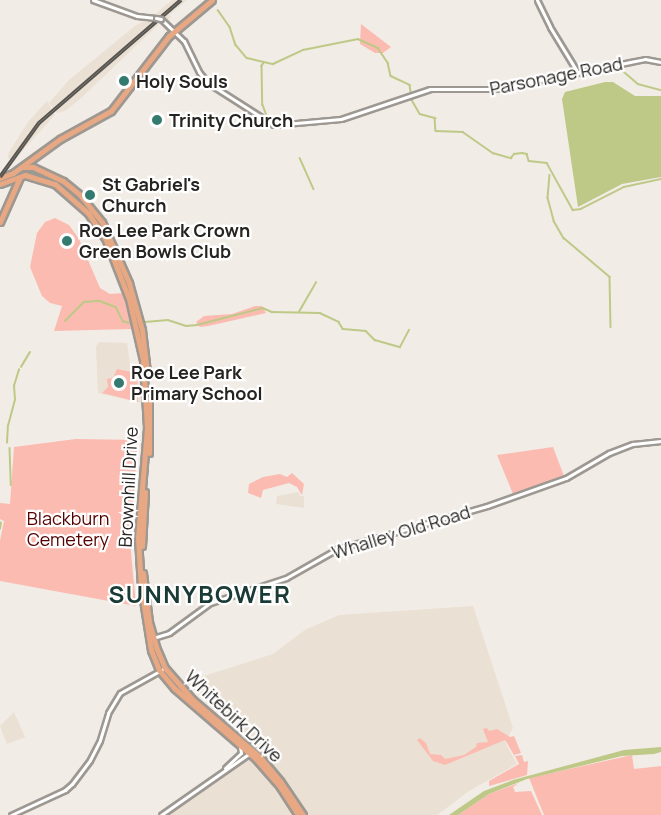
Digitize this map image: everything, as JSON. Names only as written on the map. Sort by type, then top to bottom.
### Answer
[{"type":"highway","points":[[0,222],[13,189],[13,176],[60,139],[111,111],[175,30],[211,1]]},
{"type":"highway","points":[[13,176],[33,167],[32,162],[36,156]]},
{"type":"highway","name":"Brownhill Drive","points":[[33,167],[70,186],[102,222],[129,283],[142,330],[150,418],[142,542],[150,638]]},
{"type":"highway","name":"Brownhill Drive","points":[[13,176],[39,177],[61,187],[97,224],[118,267],[137,330],[143,360],[147,428],[138,547],[150,638],[162,669]]},
{"type":"highway","name":"Whitebirk Drive","points":[[162,669],[181,696],[251,752]]},
{"type":"highway","name":"Whitebirk Drive","points":[[162,669],[251,752],[300,815]]},
{"type":"street","name":"Parsonage Road","points":[[93,0],[134,15],[161,19],[175,30],[186,44],[199,72],[208,83],[274,125],[338,120],[430,89],[496,89],[645,59],[661,62]]},
{"type":"street","points":[[537,0],[550,27],[578,73]]},
{"type":"street","name":"Whalley Old Road","points":[[150,638],[169,633],[210,603],[286,579],[337,549],[487,506],[566,478],[609,453],[633,444],[661,441]]},
{"type":"street","points":[[11,815],[65,790],[72,784],[90,760],[100,740],[108,713],[120,693],[162,669]]},
{"type":"street","points":[[224,770],[241,753],[238,743]]},
{"type":"street","points":[[160,815],[251,752]]},
{"type":"shaded area","points":[[172,0],[187,0],[169,15],[171,17],[167,21],[154,15]]},
{"type":"shaded area","points":[[148,19],[161,22],[80,99],[65,111],[57,113],[49,103],[69,80],[135,26]]},
{"type":"shaded area","points":[[613,82],[635,96],[661,96],[661,177],[622,184],[578,207],[562,99],[565,92]]},
{"type":"shaded area","points":[[47,101],[55,115],[13,161],[8,158],[9,152],[28,122]]},
{"type":"shaded area","name":"Roe Lee Park Primary School","points":[[99,342],[127,343],[131,372],[139,371],[142,403],[98,393],[96,347]]},
{"type":"shaded area","points":[[299,492],[300,496],[304,496],[304,508],[276,504],[277,496]]},
{"type":"shaded area","points":[[473,606],[513,728],[505,742],[517,764],[469,791],[437,815],[308,815],[261,754],[185,682],[273,654],[305,630],[339,615]]},
{"type":"shaded area","points":[[14,712],[25,737],[7,744],[0,726]]},
{"type":"shaded area","points":[[661,747],[661,752],[654,754],[622,756],[527,779],[489,794],[458,815],[449,815],[484,791],[513,780],[624,750]]},
{"type":"shaded area","points":[[247,757],[276,788],[294,815],[166,815]]},
{"type":"green space","points":[[361,24],[391,47],[383,53],[375,53],[360,44]]},
{"type":"green space","points":[[55,218],[69,225],[79,239],[100,288],[110,294],[123,293],[132,329],[54,331],[62,306],[50,303],[42,296],[30,267],[37,233],[45,222]]},
{"type":"green space","points":[[255,306],[262,306],[266,313],[208,326],[200,327],[196,322],[204,316],[232,314]]},
{"type":"green space","points":[[117,369],[137,373],[138,402],[102,393],[108,387],[107,379],[113,378]]},
{"type":"green space","name":"Blackburn Cemetery","points":[[76,439],[138,440],[130,541],[136,606],[0,581],[0,541],[4,521],[0,519],[0,503],[10,504],[14,447]]},
{"type":"green space","points":[[553,447],[564,476],[513,494],[497,455]]},
{"type":"green space","points":[[292,473],[304,484],[302,495],[297,487],[289,483],[263,490],[261,498],[248,493],[249,484],[263,477],[280,474],[287,477]]},
{"type":"green space","points":[[487,728],[489,731],[497,729],[510,737],[514,736],[521,753],[514,755],[505,740],[445,765],[433,761],[417,740],[420,738],[426,743],[430,754],[441,755],[445,759],[464,755],[476,747],[477,743],[488,742],[483,729]]},
{"type":"green space","points":[[522,755],[524,762],[528,761],[527,775],[489,786],[489,781],[519,764],[515,756]]},
{"type":"green space","points":[[632,755],[634,769],[661,766],[661,815],[544,815],[529,778]]},
{"type":"green space","points":[[519,783],[513,787],[515,792],[531,791],[542,815],[458,815],[489,794]]},
{"type":"waterway","points":[[218,10],[230,27],[236,45],[247,58],[273,64],[303,50],[358,39],[378,48],[388,63],[391,76],[410,85],[412,100],[420,114],[435,118],[436,131],[463,132],[493,153],[511,158],[514,154],[522,153],[527,154],[529,161],[547,163],[573,210],[581,209],[624,187],[661,179]]},
{"type":"waterway","points":[[264,63],[262,66],[263,105],[268,119]]},
{"type":"waterway","points":[[622,70],[638,84],[661,90]]},
{"type":"waterway","points":[[300,158],[314,189]]},
{"type":"waterway","points":[[550,175],[548,198],[554,221],[564,238],[610,277],[611,327]]},
{"type":"waterway","points":[[299,312],[316,282]]},
{"type":"waterway","points":[[65,321],[84,302],[100,301],[116,307],[123,321],[129,323]]},
{"type":"waterway","points":[[145,322],[168,320],[186,326],[197,325],[263,308],[272,312],[320,313],[339,322],[343,329],[366,331],[375,340],[400,347],[409,330]]},
{"type":"waterway","points":[[21,367],[30,352]]},
{"type":"waterway","points":[[7,443],[8,426],[15,400],[14,386],[19,370]]},
{"type":"waterway","points":[[10,448],[11,485]]},
{"type":"waterway","points":[[0,529],[1,523]]},
{"type":"railway","points":[[0,177],[39,123],[181,0]]},
{"type":"place","name":"Holy Souls","points":[[124,81]]},
{"type":"place","name":"Trinity Church","points":[[157,120]]},
{"type":"place","name":"St Gabriel's Church","points":[[90,195]]},
{"type":"place","name":"Roe Lee Park Crown Green Bowls Club","points":[[67,241]]},
{"type":"place","name":"Roe Lee Park Primary School","points":[[119,383]]},
{"type":"district","name":"SUNNYBOWER","points":[[200,594]]}]
